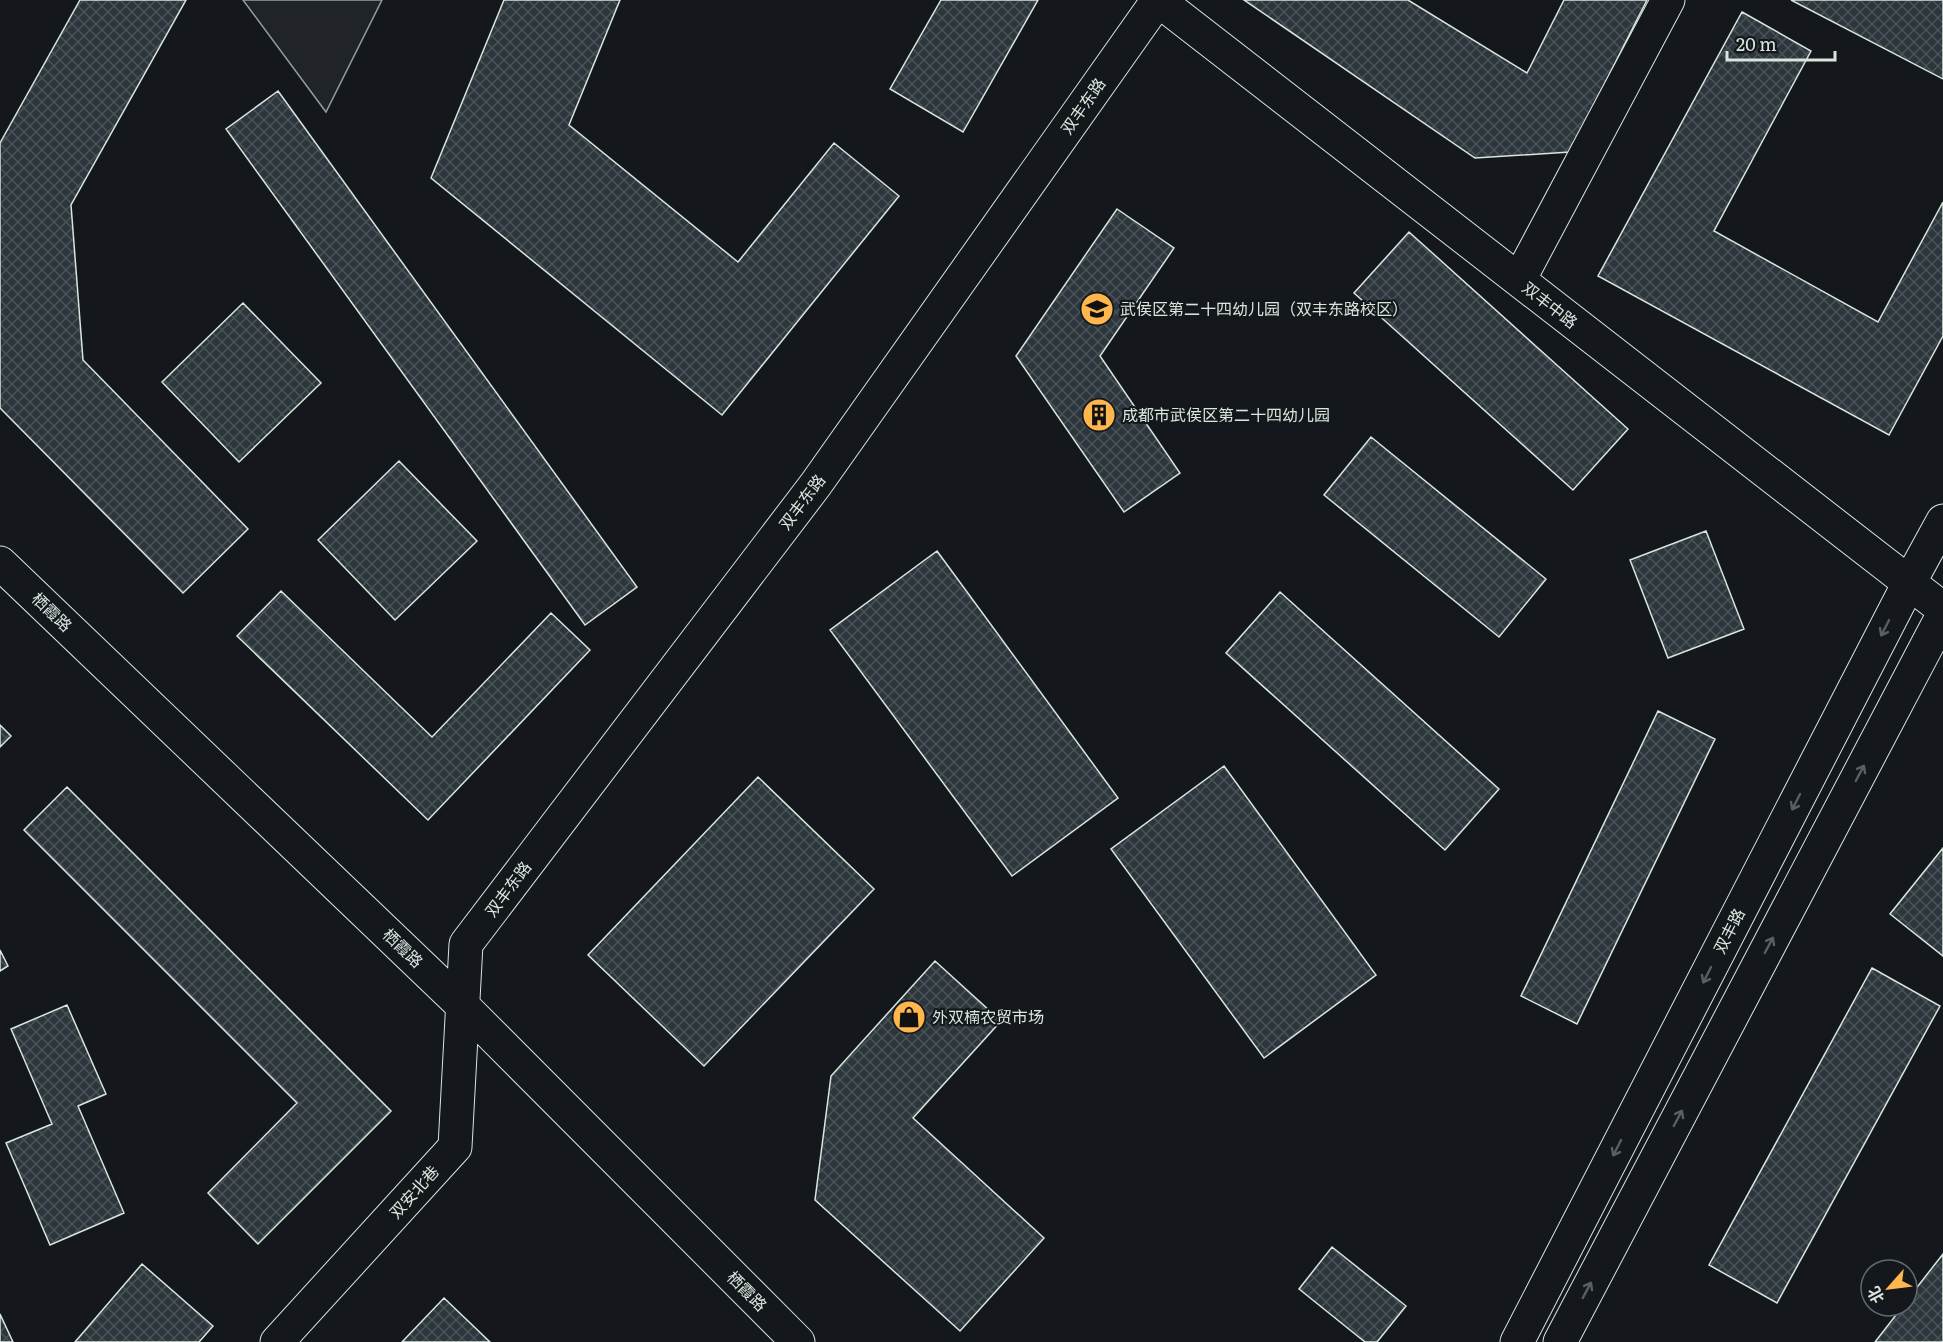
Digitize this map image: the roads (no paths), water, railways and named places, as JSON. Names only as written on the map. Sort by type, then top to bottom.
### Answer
[{"type":"street","name":"双丰中路","points":[[1158,0],[1943,609]]},
{"type":"street","name":"双丰东路","points":[[462,1005],[466,944],[816,484],[1158,0]]},
{"type":"street","points":[[1519,280],[1668,0]]},
{"type":"street","name":"双丰路","points":[[1517,1342],[1943,521]]},
{"type":"street","name":"栖霞路","points":[[0,563],[462,1005],[798,1342]]},
{"type":"street","points":[[1560,1342],[1943,615]]},
{"type":"street","name":"双安北巷","points":[[277,1342],[455,1147],[462,1005]]},
{"type":"place","name":"武侯区第二十四幼儿园（双丰东路校区）","points":[[1097,309]]},
{"type":"place","name":"成都市武侯区第二十四幼儿园","points":[[1099,415]]},
{"type":"place","name":"外双楠农贸市场","points":[[909,1017]]}]
